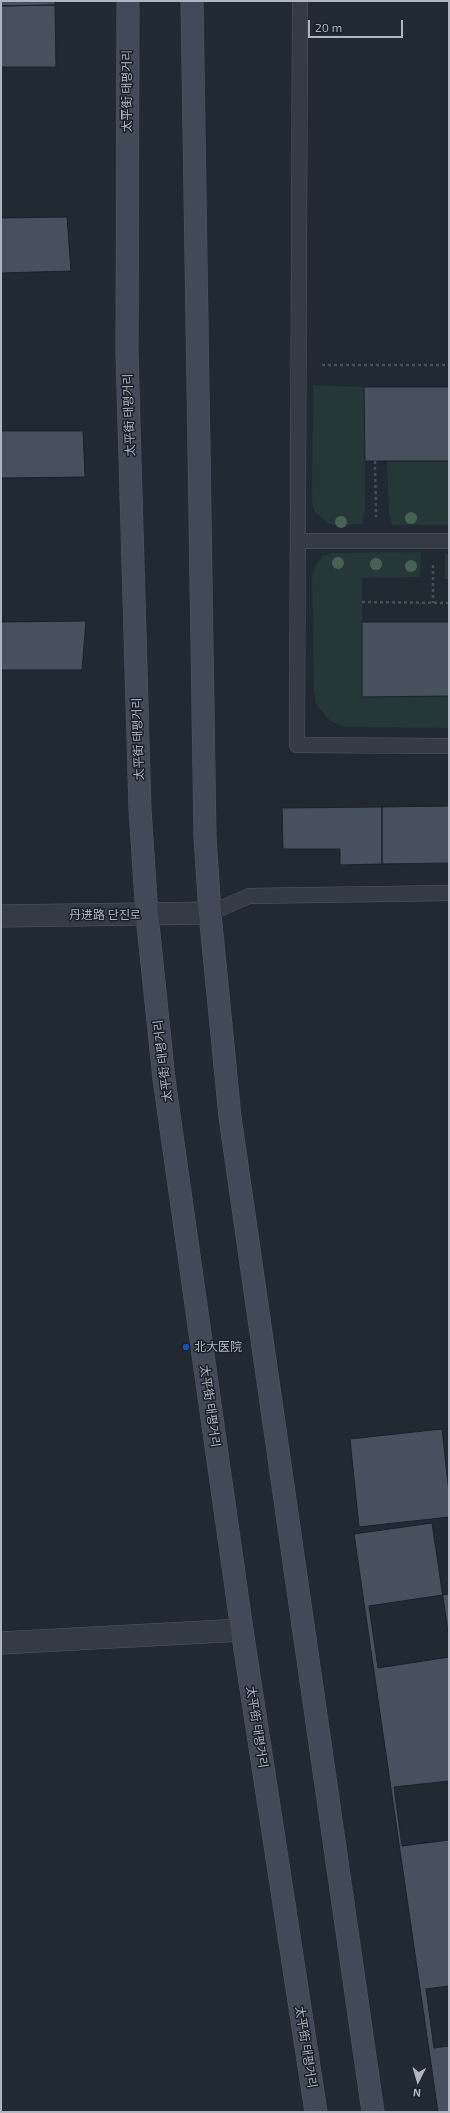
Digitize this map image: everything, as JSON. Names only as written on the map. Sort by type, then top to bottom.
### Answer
[{"type":"main road","name":"太平街 태평거리","points":[[128,1],[127,353],[140,810],[146,915],[164,1079],[242,1630],[316,2112]]},
{"type":"main road","points":[[192,1],[205,837],[210,913],[230,1117],[374,2112]]},
{"type":"street","name":"丹进路 단진로","points":[[1,916],[210,913]]},
{"type":"street","points":[[1,1643],[242,1630]]},
{"type":"lane","points":[[300,1],[298,745],[449,746]]},
{"type":"lane","points":[[298,541],[449,541]]},
{"type":"lane","points":[[210,913],[249,896],[449,893]]},
{"type":"path","points":[[299,364],[449,365]]},
{"type":"path","points":[[375,461],[376,541]]},
{"type":"path","points":[[433,541],[433,602]]},
{"type":"path","points":[[362,602],[449,603]]},
{"type":"shaded area","points":[[313,385],[364,387],[365,510],[362,524],[335,525],[327,523],[315,512],[312,504]]},
{"type":"shaded area","points":[[387,461],[449,461],[449,525],[392,525],[389,513]]},
{"type":"shaded area","points":[[421,552],[420,577],[362,578],[362,696],[449,696],[449,728],[344,727],[330,721],[316,704],[314,690],[312,574],[316,565],[323,556],[332,553]]},
{"type":"shaded area","points":[[445,554],[449,554],[449,579],[445,579]]},
{"type":"building","points":[[1,1],[55,1],[55,5],[1,6]]},
{"type":"building","points":[[55,5],[56,67],[1,67],[1,6]]},
{"type":"building","points":[[67,217],[71,271],[1,273],[1,218]]},
{"type":"building","points":[[364,387],[449,387],[449,461],[365,461]]},
{"type":"building","points":[[1,431],[83,431],[85,477],[1,478]]},
{"type":"building","points":[[86,621],[82,670],[1,670],[1,622]]},
{"type":"building","points":[[362,622],[449,622],[449,696],[362,697]]},
{"type":"building","points":[[449,806],[449,863],[382,864],[382,807]]},
{"type":"building","points":[[382,807],[382,864],[340,865],[340,849],[283,849],[282,808]]},
{"type":"building","points":[[442,1429],[449,1493],[449,1517],[359,1527],[350,1439]]},
{"type":"building","points":[[432,1523],[449,1638],[449,2112],[438,2112],[354,1534]]},
{"type":"building","points":[[449,1594],[449,1657],[378,1668],[369,1606]]},
{"type":"building","points":[[449,1781],[449,1840],[402,1846],[394,1787]]},
{"type":"building","points":[[449,1986],[449,2046],[434,2048],[426,1989]]},
{"type":"place","name":"北大医院","points":[[186,1347]]}]
